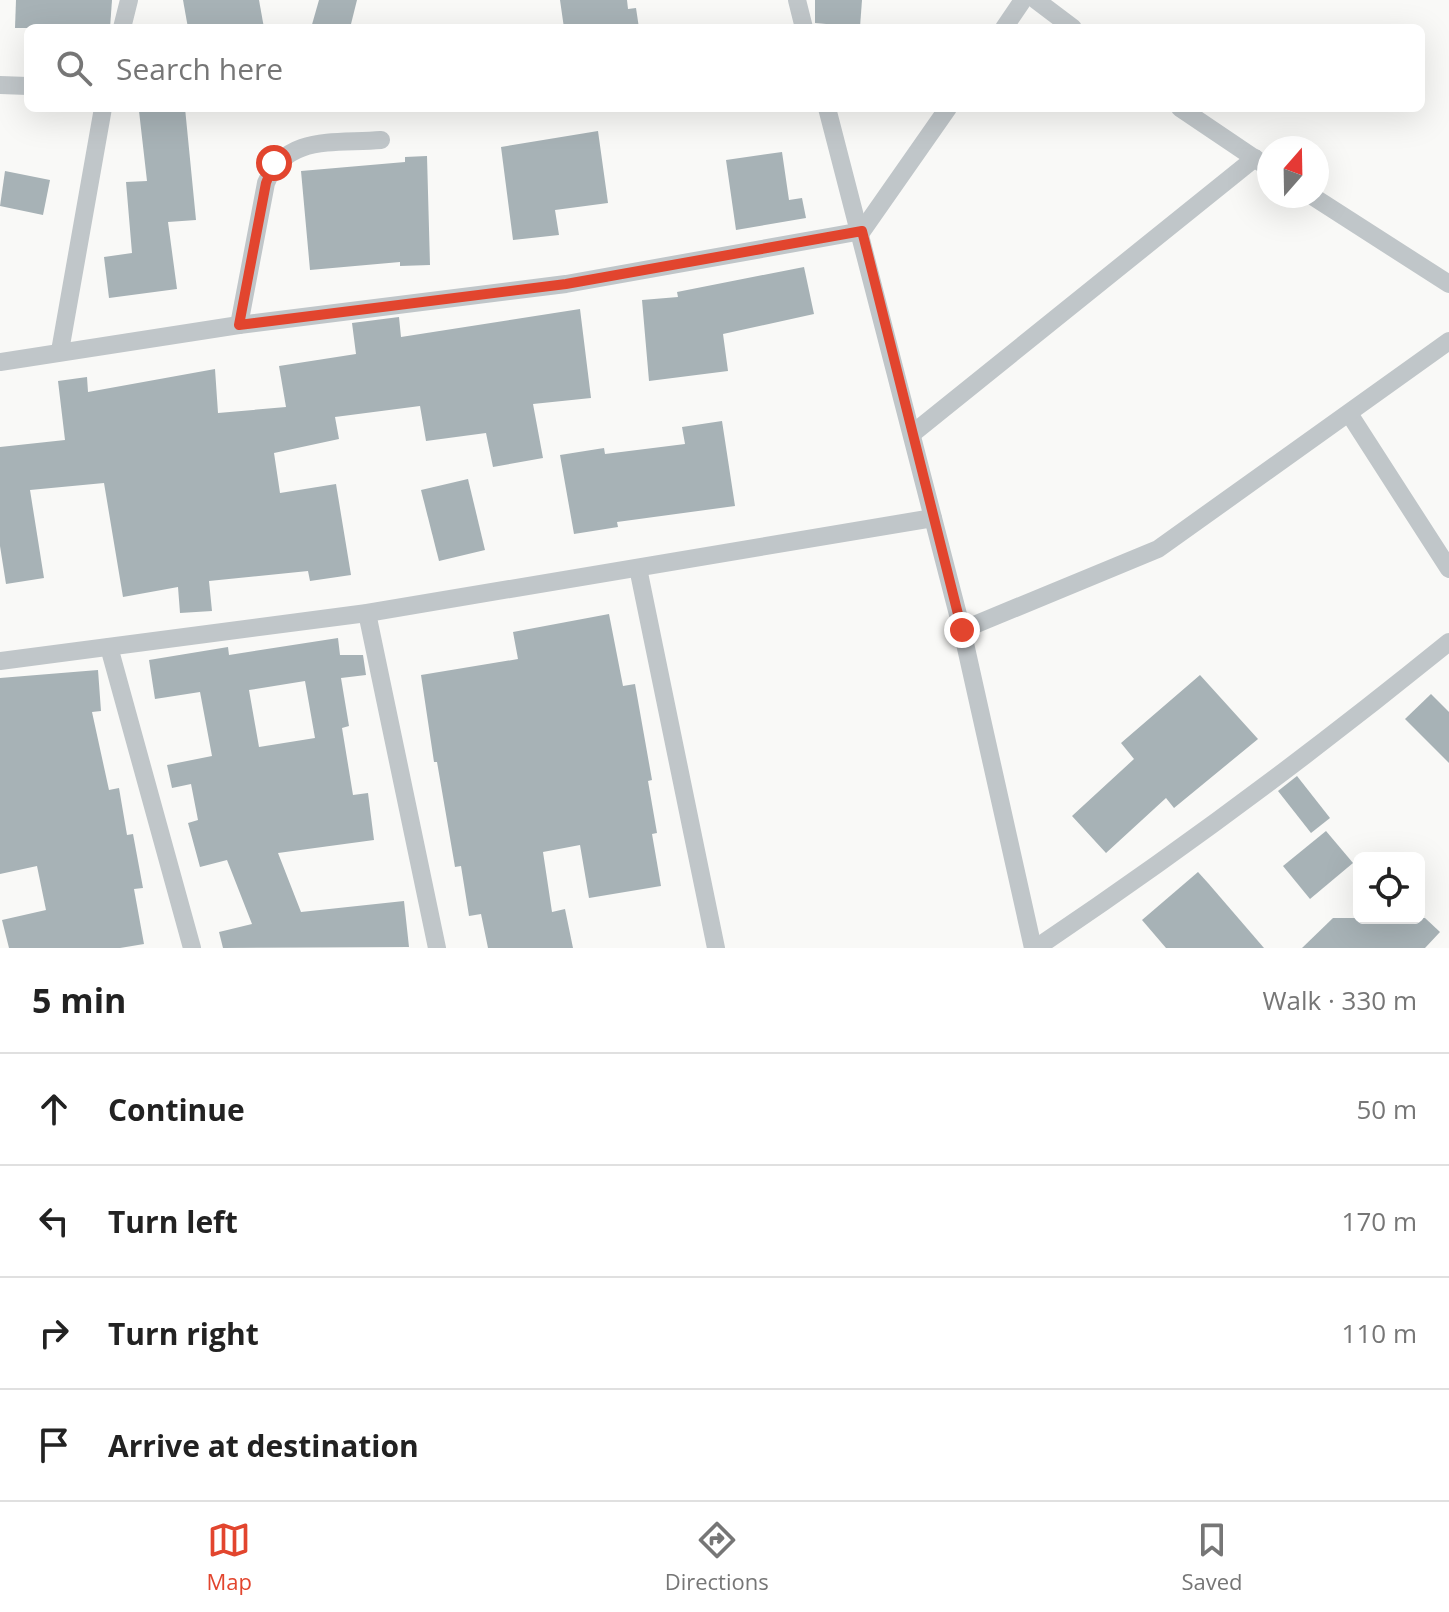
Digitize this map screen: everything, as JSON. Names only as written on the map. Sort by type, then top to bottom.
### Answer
[{"type":"street","points":[[123,24],[129,0]]},
{"type":"street","points":[[797,0],[803,24]]},
{"type":"street","points":[[1007,24],[1023,0]]},
{"type":"street","points":[[1036,0],[1068,24]]},
{"type":"street","points":[[0,85],[24,86]]},
{"type":"street","points":[[60,351],[102,112]]},
{"type":"street","points":[[828,112],[862,231],[962,630],[1035,948],[1169,859],[1354,719],[1449,642]]},
{"type":"street","points":[[0,362],[239,325],[566,284],[862,231],[945,112]]},
{"type":"street","points":[[1186,112],[1257,160]]},
{"type":"street","points":[[239,325],[266,183],[274,163],[294,148],[381,140]]},
{"type":"street","points":[[912,434],[1257,167]]},
{"type":"street","points":[[1329,207],[1449,284]]},
{"type":"street","points":[[962,630],[1158,549],[1350,415],[1449,341]]},
{"type":"street","points":[[1350,415],[1449,569]]},
{"type":"street","points":[[0,661],[367,613],[933,518]]},
{"type":"street","points":[[638,568],[716,948]]},
{"type":"street","points":[[367,613],[437,948]]},
{"type":"street","points":[[109,647],[192,948]]},
{"type":"building","points":[[16,0],[112,0],[110,24],[24,24],[24,28],[15,28]]},
{"type":"building","points":[[183,0],[259,0],[263,24],[187,24]]},
{"type":"building","points":[[319,0],[357,0],[351,24],[312,24]]},
{"type":"building","points":[[560,0],[627,0],[628,9],[636,8],[638,24],[563,24]]},
{"type":"building","points":[[815,0],[862,0],[860,24],[815,23]]},
{"type":"building","points":[[139,112],[185,112],[196,220],[168,222],[177,289],[109,298],[104,257],[132,253],[126,182],[147,181]]},
{"type":"building","points":[[598,131],[608,203],[555,210],[559,235],[513,240],[501,147]]},
{"type":"building","points":[[782,152],[789,200],[802,198],[806,218],[736,230],[726,160]]},
{"type":"building","points":[[427,156],[430,265],[400,266],[400,262],[310,270],[301,171],[405,162],[405,157]]},
{"type":"building","points":[[5,171],[50,180],[43,215],[0,206]]},
{"type":"building","points":[[804,267],[814,314],[723,334],[728,371],[649,381],[642,300],[678,297],[677,292]]},
{"type":"building","points":[[580,309],[591,398],[533,404],[543,458],[493,467],[486,433],[426,441],[420,406],[335,417],[339,439],[274,453],[280,493],[336,484],[351,575],[310,581],[308,571],[209,581],[212,611],[180,613],[178,587],[123,597],[104,483],[30,490],[44,578],[6,584],[0,546],[0,447],[65,440],[58,381],[87,377],[88,392],[215,369],[218,413],[286,407],[279,366],[356,354],[352,323],[399,317],[401,337]]},
{"type":"building","points":[[722,421],[735,506],[617,522],[618,527],[574,534],[560,455],[604,448],[605,454],[685,444],[682,427]]},
{"type":"building","points":[[468,479],[485,550],[439,561],[421,490]]},
{"type":"building","points":[[609,614],[623,686],[635,684],[652,780],[648,781],[657,833],[652,834],[661,886],[589,898],[580,845],[543,852],[552,912],[565,909],[573,948],[488,948],[481,914],[469,916],[461,866],[455,867],[421,675],[518,659],[513,632]]},
{"type":"building","points":[[338,638],[340,655],[363,655],[366,675],[341,678],[349,726],[342,728],[353,795],[368,793],[374,840],[278,853],[301,912],[404,901],[409,947],[223,948],[219,932],[252,924],[227,860],[200,867],[188,823],[198,820],[191,784],[172,788],[167,765],[212,756],[200,692],[155,699],[149,660],[228,647],[229,655]],"holes":[[[305,681],[315,738],[259,747],[249,690]]]},
{"type":"building","points":[[98,670],[101,711],[92,712],[109,790],[119,788],[127,835],[133,834],[143,888],[134,889],[144,944],[120,948],[9,948],[2,920],[46,910],[37,866],[0,874],[0,678]]},
{"type":"building","points":[[1200,675],[1258,739],[1174,808],[1166,798],[1106,853],[1072,816],[1134,759],[1121,743]]},
{"type":"building","points":[[1431,694],[1449,712],[1449,763],[1405,719]]},
{"type":"building","points":[[1297,776],[1330,818],[1311,833],[1278,791]]},
{"type":"building","points":[[1326,831],[1353,863],[1310,899],[1283,866]]},
{"type":"building","points":[[1198,872],[1264,948],[1166,948],[1142,920]]},
{"type":"building","points":[[1333,918],[1353,918],[1353,924],[1425,924],[1425,918],[1440,932],[1425,948],[1302,948]]},
{"type":"route","points":[[274,163],[266,183],[239,325],[566,284],[862,231],[962,630]]}]
